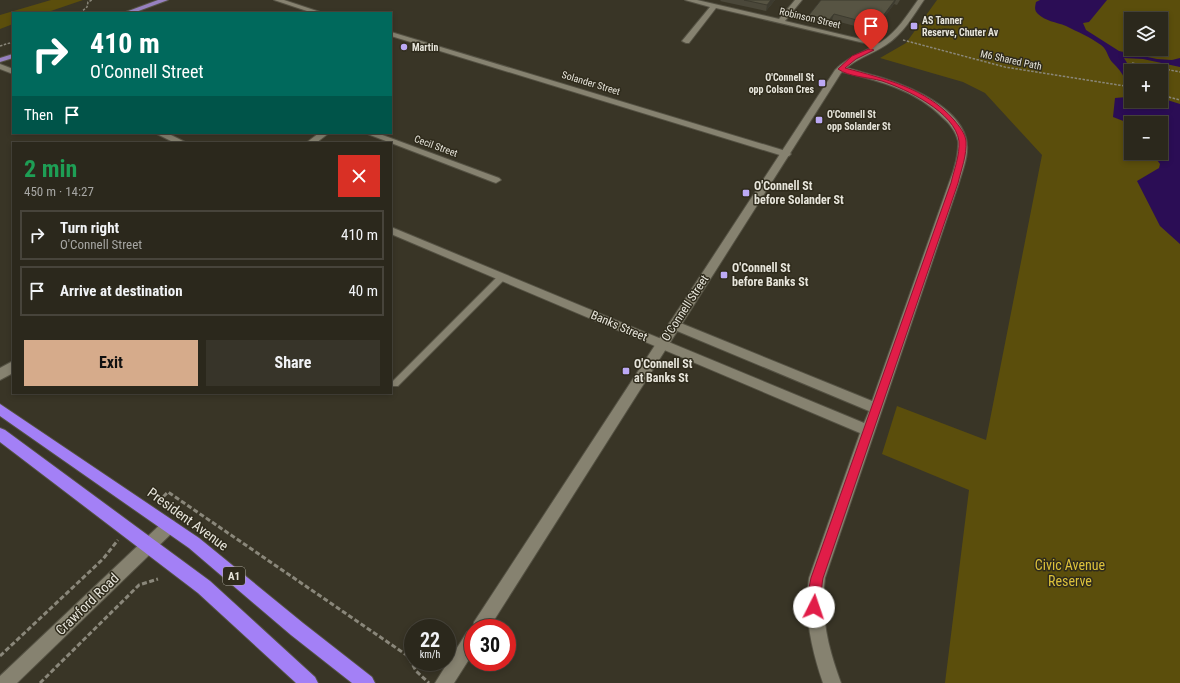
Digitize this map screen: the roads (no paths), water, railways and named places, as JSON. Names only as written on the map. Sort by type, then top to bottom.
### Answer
[{"type":"highway","name":"President Avenue","points":[[0,409],[169,526],[222,565],[297,629],[366,683]]},
{"type":"highway","name":"A1","points":[[0,434],[204,587],[309,683]]},
{"type":"main road","points":[[130,12],[168,1]]},
{"type":"main road","points":[[141,12],[168,1]]},
{"type":"main road","points":[[0,56],[12,51]]},
{"type":"main road","points":[[0,60],[12,56]]},
{"type":"street","points":[[277,0],[317,12]]},
{"type":"street","name":"Robinson Street","points":[[688,0],[881,45]]},
{"type":"street","points":[[781,22],[799,0]]},
{"type":"street","name":"O'Connell Street","points":[[486,619],[674,325],[841,69],[854,58],[891,39],[921,0]]},
{"type":"street","points":[[686,41],[714,6]]},
{"type":"street","name":"Solander Street","points":[[392,34],[786,154]]},
{"type":"street","points":[[0,66],[12,72]]},
{"type":"street","points":[[832,683],[822,653],[815,618],[814,596],[817,578],[954,183],[962,151],[962,140],[956,127],[943,112],[918,94],[885,80],[841,69]]},
{"type":"street","points":[[161,134],[180,142]]},
{"type":"street","points":[[312,142],[324,134]]},
{"type":"street","name":"Cecil Street","points":[[372,134],[496,180]]},
{"type":"street","name":"Banks Street","points":[[392,230],[868,431]]},
{"type":"street","points":[[674,325],[876,408]]},
{"type":"street","points":[[0,375],[12,367]]},
{"type":"street","name":"Crawford Road","points":[[5,683],[169,526]]},
{"type":"street","points":[[444,683],[464,652]]},
{"type":"lane","points":[[395,384],[502,277]]},
{"type":"place","name":"AS Tanner Reserve, Chuter Av","points":[[914,26]]},
{"type":"place","name":"Martin","points":[[404,47]]},
{"type":"place","name":"O'Connell St opp Colson Cres","points":[[822,83]]},
{"type":"place","name":"O'Connell St opp Solander St","points":[[819,120]]},
{"type":"place","name":"O'Connell St before Solander St","points":[[746,193]]},
{"type":"place","name":"O'Connell St before Banks St","points":[[724,275]]},
{"type":"place","name":"O'Connell St at Banks St","points":[[626,371]]},
{"type":"park label","name":"Civic Avenue Reserve","points":[[1070,574]]}]
